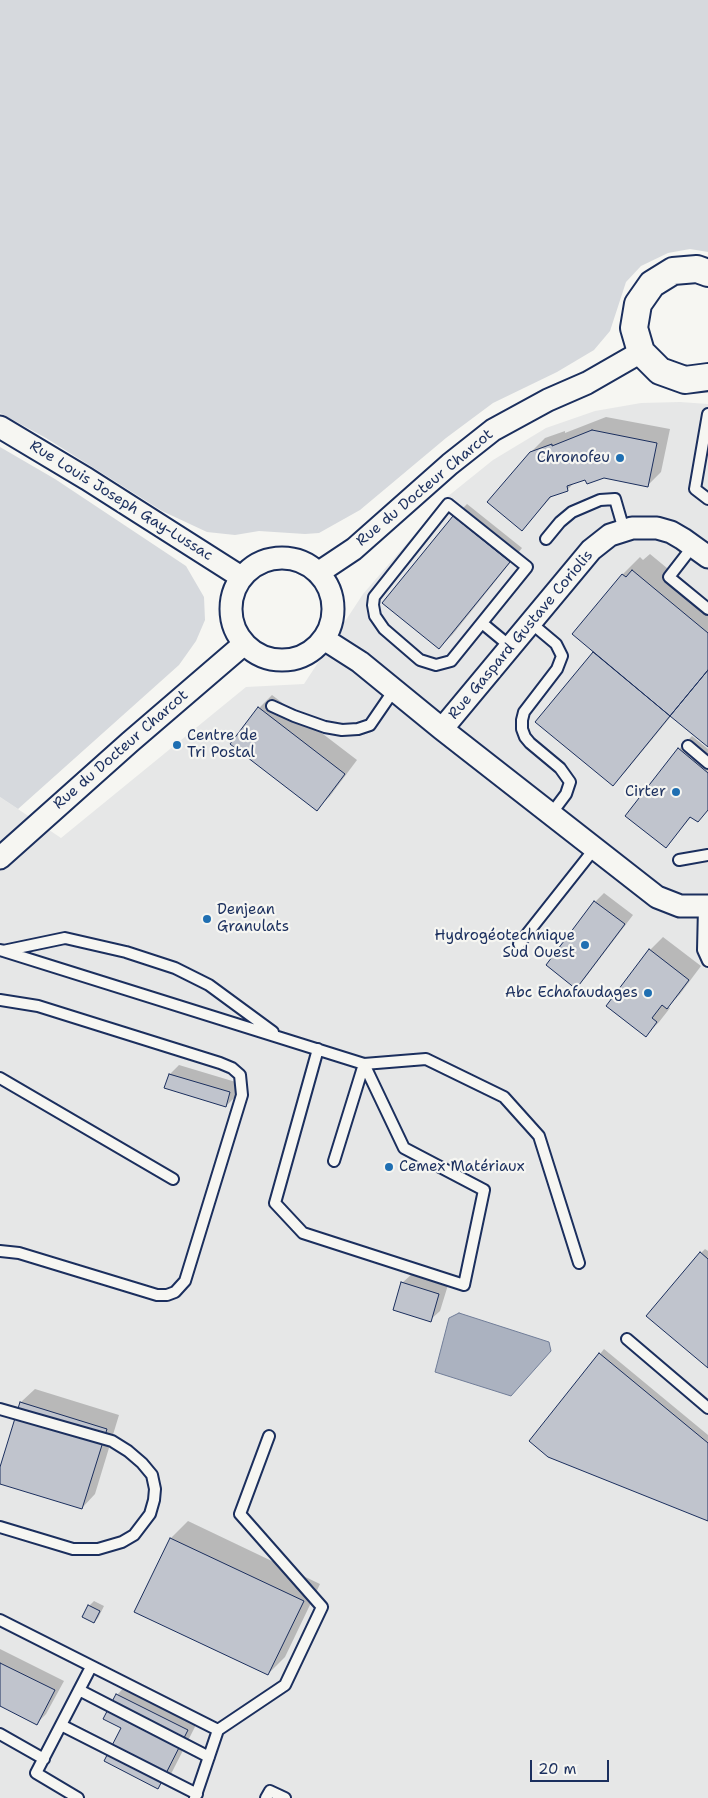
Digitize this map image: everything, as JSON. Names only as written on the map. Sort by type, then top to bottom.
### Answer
[{"type":"street","points":[[708,273],[697,269],[673,271],[652,284],[638,304],[634,328],[642,352],[660,371],[685,380],[708,377]]},
{"type":"street","name":"Rue du Docteur Charcot","points":[[318,573],[354,549],[450,464],[493,430],[548,400],[587,383],[642,352]]},
{"type":"street","name":"Rue Louis Joseph Gay-Lussac","points":[[0,427],[242,577]]},
{"type":"street","name":"Rue Gaspard Gustave Coriolis","points":[[442,729],[591,550],[610,535],[624,530],[644,527],[657,528],[671,532],[700,552]]},
{"type":"street","points":[[270,559],[288,559],[304,563],[318,573],[327,585],[332,598],[333,612],[324,639],[313,650],[300,657],[285,660],[270,659],[256,654],[244,644],[236,632],[231,618],[234,590],[242,577],[254,566],[270,559]]},
{"type":"street","name":"Rue Gaspard Gustave Coriolis","points":[[324,639],[360,662],[442,729],[658,897],[680,906],[706,907]]},
{"type":"street","name":"Rue du Docteur Charcot","points":[[3,849],[244,644]]},
{"type":"lane","points":[[708,414],[695,489],[708,499]]},
{"type":"lane","points":[[546,539],[560,522],[572,512],[600,500],[615,499],[624,530]]},
{"type":"lane","points":[[448,504],[527,567],[482,623],[451,661],[436,665],[420,660],[384,629],[374,611],[374,597],[448,504]]},
{"type":"lane","points":[[700,552],[669,577],[708,609]]},
{"type":"lane","points":[[482,623],[511,647]]},
{"type":"lane","points":[[531,623],[556,644],[562,656],[557,669],[524,712],[522,720],[522,729],[530,743],[560,768],[570,782],[566,794],[551,814]]},
{"type":"lane","points":[[272,706],[325,727],[342,730],[358,729],[370,725],[394,690]]},
{"type":"lane","points":[[688,746],[708,763]]},
{"type":"lane","points":[[519,944],[595,848]]},
{"type":"lane","points":[[679,860],[708,855]]},
{"type":"lane","points":[[706,907],[703,950],[708,961]]},
{"type":"lane","points":[[1,950],[65,938],[126,952],[175,968],[209,985],[280,1038]]},
{"type":"lane","points":[[1,950],[364,1064],[426,1060],[504,1097],[539,1136],[579,1262]]},
{"type":"lane","points":[[0,1000],[38,1006],[220,1063],[232,1068],[240,1075],[242,1095],[185,1281],[175,1292],[168,1295],[157,1295],[18,1252],[0,1252]]},
{"type":"lane","points":[[318,1049],[275,1203],[303,1233],[464,1285],[484,1190],[404,1148],[364,1064]]},
{"type":"lane","points":[[334,1161],[364,1064]]},
{"type":"lane","points":[[0,1078],[173,1179]]},
{"type":"lane","points":[[627,1339],[708,1408]]},
{"type":"lane","points":[[0,1409],[112,1441],[142,1463],[152,1475],[155,1489],[152,1508],[143,1525],[134,1535],[122,1542],[103,1548],[73,1549],[0,1527]]},
{"type":"lane","points":[[61,1725],[196,1796],[218,1730],[285,1685],[322,1607],[240,1514],[268,1436]]},
{"type":"lane","points":[[0,1620],[218,1730]]},
{"type":"lane","points":[[78,1798],[36,1772],[91,1667]]},
{"type":"lane","points":[[79,1690],[209,1757]]},
{"type":"lane","points":[[0,1734],[44,1759]]},
{"type":"lane","points":[[266,1798],[270,1790],[284,1798]]},
{"type":"shaded area","points":[[0,0],[708,0],[708,252],[690,249],[668,253],[641,266],[626,282],[610,331],[594,350],[557,372],[493,403],[446,438],[360,510],[319,533],[259,531],[235,535],[207,532],[162,511],[46,438],[0,413]]},
{"type":"shaded area","points":[[680,402],[708,404],[708,1798],[0,1798],[0,797],[61,838],[246,687],[304,684],[363,594],[447,497],[493,460],[546,428],[595,411],[641,403]]},
{"type":"shaded area","points":[[0,447],[55,479],[186,566],[204,597],[205,620],[196,641],[179,665],[18,809],[0,797]]},
{"type":"shaded area","points":[[459,1313],[549,1342],[551,1351],[511,1396],[435,1372],[449,1318]]},
{"type":"building","points":[[592,430],[657,443],[648,487],[604,478],[587,484],[585,480],[567,486],[568,491],[550,497],[522,531],[487,502],[530,452],[552,444],[552,446]]},
{"type":"building","points":[[453,516],[510,562],[439,649],[382,603]]},
{"type":"building","points":[[632,570],[708,633],[708,670],[670,716],[572,634],[622,574],[626,577]]},
{"type":"building","points":[[593,652],[670,716],[613,786],[535,722]]},
{"type":"building","points":[[708,670],[708,747],[670,716]]},
{"type":"building","points":[[258,707],[345,774],[317,811],[230,744]]},
{"type":"building","name":"Cirter","points":[[678,748],[708,773],[708,810],[698,822],[690,817],[666,848],[625,816]]},
{"type":"building","name":"Hydrogéotechnique Sud Ouest","points":[[594,901],[625,924],[576,989],[546,965]]},
{"type":"building","name":"Abc Echafaudages","points":[[649,949],[689,980],[667,1009],[662,1005],[652,1018],[657,1022],[646,1037],[606,1006]]},
{"type":"building","points":[[169,1074],[230,1092],[226,1107],[164,1088]]},
{"type":"building","points":[[700,1252],[708,1259],[708,1368],[646,1316]]},
{"type":"building","points":[[401,1282],[439,1294],[431,1322],[393,1310]]},
{"type":"building","points":[[599,1353],[708,1443],[708,1521],[548,1457],[529,1441]]},
{"type":"building","points":[[20,1402],[107,1429],[82,1509],[0,1484],[0,1467]]},
{"type":"building","points":[[170,1538],[304,1601],[268,1675],[134,1612]]},
{"type":"building","points":[[88,1605],[100,1611],[94,1623],[82,1617]]},
{"type":"building","points":[[0,1663],[55,1690],[37,1725],[0,1706]]},
{"type":"building","points":[[116,1694],[188,1730],[158,1789],[104,1761],[121,1728],[103,1719]]},
{"type":"place","name":"Chronofeu","points":[[620,458]]},
{"type":"place","name":"Centre de Tri Postal","points":[[177,745]]},
{"type":"place","name":"Cirter","points":[[676,792]]},
{"type":"place","name":"Denjean Granulats","points":[[207,919]]},
{"type":"place","name":"Hydrogéotechnique Sud Ouest","points":[[585,945]]},
{"type":"place","name":"Abc Echafaudages","points":[[648,993]]},
{"type":"place","name":"Cemex Matériaux","points":[[389,1167]]}]
